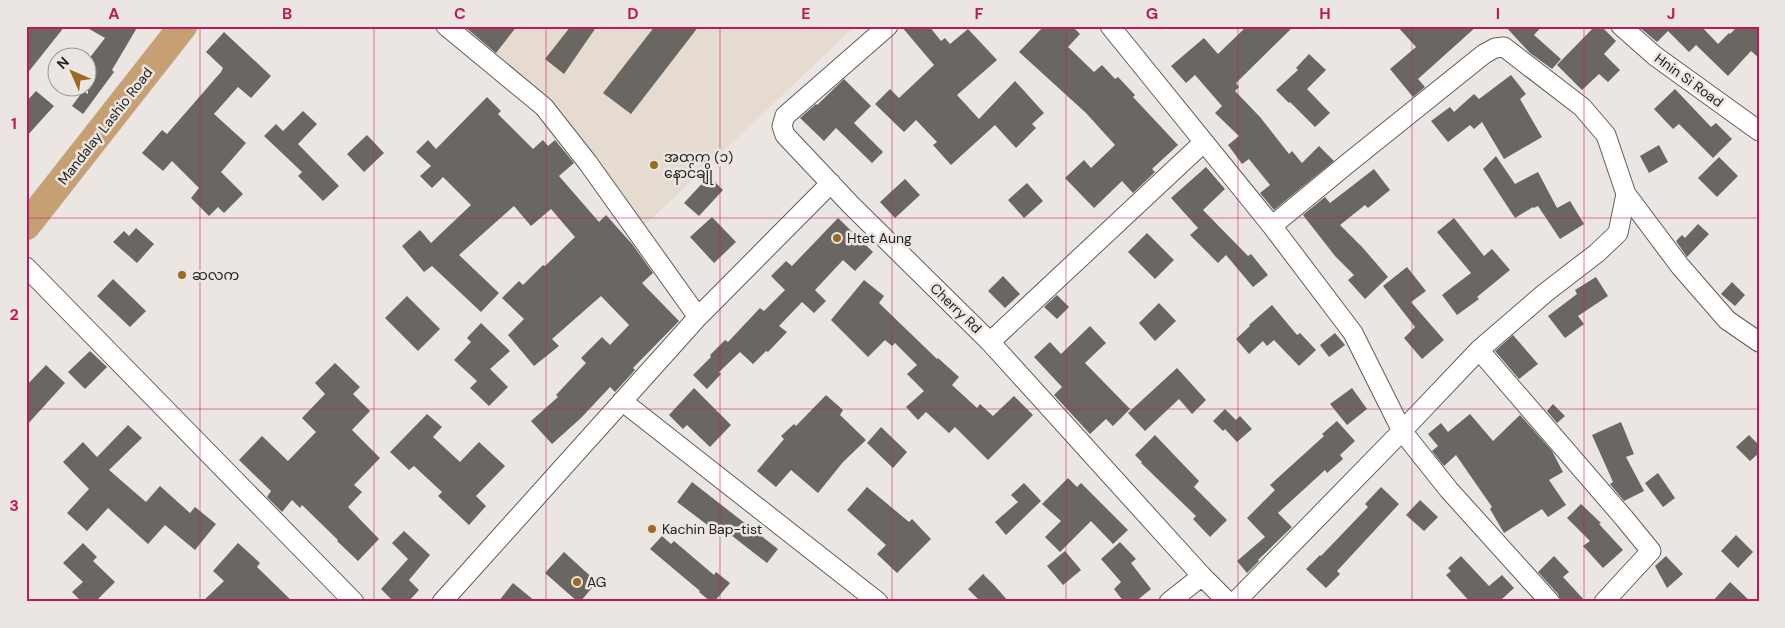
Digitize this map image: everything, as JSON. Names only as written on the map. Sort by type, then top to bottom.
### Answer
[{"type":"highway","name":"Mandalay Lashio Road","points":[[26,226],[183,26]]},
{"type":"street","points":[[446,26],[544,107],[588,163],[698,317]]},
{"type":"street","points":[[1110,26],[1272,226],[1353,333],[1402,431],[1449,490],[1550,602]]},
{"type":"street","name":"Hnin Si Road","points":[[1621,26],[1655,56],[1759,131]]},
{"type":"street","name":"Cherry Rd","points":[[885,27],[785,116],[782,126],[785,135],[858,212],[990,342],[1202,576],[1228,602]]},
{"type":"street","points":[[1272,226],[1484,54],[1495,48],[1504,47],[1582,107],[1606,135],[1626,194],[1680,266],[1727,320],[1759,342]]},
{"type":"street","points":[[990,342],[1204,142]]},
{"type":"street","points":[[442,602],[698,317],[831,183]]},
{"type":"street","points":[[1235,602],[1402,431],[1478,350],[1596,253],[1618,232],[1626,194]]},
{"type":"street","points":[[26,267],[354,602]]},
{"type":"street","points":[[1478,350],[1624,518],[1650,552],[1604,602]]},
{"type":"street","points":[[622,401],[878,602]]},
{"type":"street","points":[[1169,602],[1202,576]]},
{"type":"shaded area","name":"အထက (၁) နောင်ချို","points":[[456,26],[854,27],[645,225],[553,104]]},
{"type":"building","points":[[26,26],[65,26],[26,75]]},
{"type":"building","points":[[84,26],[138,26],[112,70],[114,72],[98,94],[97,48],[105,38]]},
{"type":"building","points":[[464,26],[517,26],[496,53]]},
{"type":"building","points":[[571,26],[597,26],[564,74],[545,59]]},
{"type":"building","points":[[655,26],[699,26],[631,114],[603,93]]},
{"type":"building","points":[[901,26],[929,26],[941,41],[945,38],[950,44],[968,29],[997,60],[957,95],[979,119],[1015,81],[1044,113],[1032,124],[1036,128],[1016,148],[995,125],[951,165],[933,145],[937,142],[916,120],[904,132],[875,104],[890,89],[899,98],[934,65]]},
{"type":"building","points":[[1044,26],[1072,26],[1080,34],[1068,47],[1094,72],[1102,65],[1115,79],[1118,77],[1135,95],[1133,97],[1178,145],[1152,169],[1155,172],[1133,193],[1122,181],[1094,208],[1065,178],[1084,160],[1091,168],[1115,145],[1086,113],[1019,52]]},
{"type":"building","points":[[1247,26],[1294,26],[1236,83],[1239,87],[1235,91],[1260,117],[1289,154],[1292,151],[1302,163],[1319,146],[1334,161],[1274,210],[1260,193],[1270,185],[1249,159],[1242,164],[1228,145],[1239,136],[1215,113],[1222,106],[1195,75],[1186,83],[1171,66],[1204,38],[1218,54]]},
{"type":"building","points":[[1397,26],[1477,26],[1418,79],[1425,87],[1413,97],[1390,69],[1416,47]]},
{"type":"building","points":[[1505,26],[1542,26],[1534,35],[1561,59],[1552,69],[1530,53]]},
{"type":"building","points":[[1595,26],[1601,26],[1616,41],[1604,54],[1620,70],[1608,82],[1599,74],[1582,90],[1557,65]]},
{"type":"building","points":[[1638,26],[1701,26],[1718,44],[1738,26],[1759,26],[1759,58],[1751,51],[1728,76],[1696,45],[1689,52],[1668,31],[1657,42]]},
{"type":"building","points":[[224,32],[271,76],[251,98],[238,87],[214,114],[246,143],[221,172],[243,194],[224,213],[218,207],[209,216],[191,198],[199,188],[172,161],[163,171],[142,153],[162,130],[167,134],[221,72],[223,68],[206,52]]},
{"type":"building","points":[[1309,54],[1326,70],[1307,89],[1330,113],[1315,127],[1276,90],[1298,70],[1296,68]]},
{"type":"building","points":[[1511,75],[1526,94],[1520,99],[1542,137],[1504,159],[1482,122],[1474,129],[1470,125],[1448,142],[1431,121],[1450,107],[1454,112],[1474,94],[1479,99]]},
{"type":"building","points":[[844,79],[871,106],[854,123],[883,152],[872,163],[836,128],[824,141],[800,118],[817,105]]},
{"type":"building","points":[[1675,89],[1711,127],[1716,123],[1732,139],[1713,158],[1679,124],[1673,129],[1654,109]]},
{"type":"building","points":[[36,91],[54,106],[26,137],[26,102]]},
{"type":"building","points":[[487,97],[501,111],[498,114],[533,149],[543,140],[548,146],[555,140],[574,163],[559,176],[599,222],[606,215],[632,244],[653,273],[642,283],[679,321],[633,368],[635,370],[615,392],[610,387],[581,418],[552,444],[531,421],[558,397],[556,395],[586,363],[581,358],[602,337],[610,345],[629,325],[601,296],[552,339],[559,346],[534,366],[508,335],[524,319],[502,298],[519,281],[523,285],[575,237],[551,209],[531,226],[514,206],[459,255],[499,293],[481,312],[432,266],[424,272],[402,246],[420,230],[431,243],[471,205],[443,177],[432,188],[420,176],[431,166],[416,152],[428,140],[436,149]]},
{"type":"building","points":[[78,98],[95,98],[83,114],[72,106]]},
{"type":"building","points":[[303,111],[317,124],[298,144],[339,186],[323,201],[298,176],[302,172],[264,136],[276,124],[283,131]]},
{"type":"building","points":[[367,135],[384,153],[364,172],[347,154]]},
{"type":"building","points":[[1659,145],[1668,162],[1649,173],[1640,156]]},
{"type":"building","points":[[1496,156],[1515,184],[1538,172],[1557,208],[1570,201],[1584,224],[1560,239],[1538,206],[1515,218],[1483,169]]},
{"type":"building","points":[[1719,157],[1738,176],[1717,197],[1698,178]]},
{"type":"building","points":[[1206,167],[1225,189],[1203,210],[1248,256],[1251,254],[1268,275],[1253,287],[1226,255],[1218,263],[1190,235],[1198,228],[1171,198]]},
{"type":"building","points":[[1374,169],[1390,190],[1368,208],[1365,205],[1340,225],[1388,277],[1365,299],[1348,280],[1354,275],[1335,256],[1303,215],[1325,197],[1330,203]]},
{"type":"building","points":[[709,176],[723,190],[699,216],[684,203]]},
{"type":"building","points":[[905,179],[920,195],[895,218],[880,202]]},
{"type":"building","points":[[1027,183],[1043,201],[1024,218],[1008,200]]},
{"type":"building","points":[[712,217],[736,242],[714,263],[690,237]]},
{"type":"building","points":[[838,218],[873,252],[855,271],[843,260],[815,290],[826,301],[814,313],[802,302],[779,326],[787,332],[768,352],[766,351],[753,364],[740,352],[719,372],[721,374],[707,389],[693,375],[725,340],[728,342],[760,308],[764,311],[785,290],[771,276],[786,261],[792,266]]},
{"type":"building","points":[[1454,218],[1484,256],[1492,249],[1510,270],[1477,297],[1479,299],[1457,315],[1442,295],[1471,273],[1437,232]]},
{"type":"building","points":[[1698,224],[1709,234],[1687,257],[1676,241],[1682,235],[1685,238]]},
{"type":"building","points":[[136,228],[154,244],[137,263],[113,242],[124,231],[129,236]]},
{"type":"building","points":[[1147,233],[1174,260],[1155,279],[1128,252]]},
{"type":"building","points":[[1407,267],[1426,291],[1411,302],[1444,340],[1422,359],[1404,338],[1415,327],[1383,286]]},
{"type":"building","points":[[1003,276],[1020,294],[1005,308],[988,291]]},
{"type":"building","points":[[1596,277],[1608,296],[1578,316],[1584,324],[1565,338],[1548,316],[1577,294],[1575,290]]},
{"type":"building","points":[[113,279],[146,311],[130,327],[97,296]]},
{"type":"building","points":[[864,280],[884,296],[879,303],[937,359],[959,377],[952,385],[977,408],[980,404],[993,416],[1014,396],[1033,415],[988,460],[955,427],[949,433],[926,412],[918,420],[906,407],[924,391],[907,374],[917,365],[895,343],[892,346],[885,340],[868,357],[831,320]]},
{"type":"building","points":[[1732,282],[1745,295],[1735,306],[1721,294]]},
{"type":"building","points":[[1057,295],[1069,307],[1057,319],[1044,307]]},
{"type":"building","points":[[407,296],[440,329],[418,351],[385,318]]},
{"type":"building","points":[[1159,303],[1176,321],[1155,341],[1139,323]]},
{"type":"building","points":[[1272,305],[1297,335],[1300,333],[1316,350],[1299,366],[1274,340],[1267,346],[1263,341],[1249,354],[1236,339]]},
{"type":"building","points":[[481,323],[510,351],[490,369],[508,387],[489,406],[470,388],[477,381],[454,360],[471,342],[467,338]]},
{"type":"building","points":[[1090,326],[1106,343],[1085,363],[1130,409],[1113,426],[1106,419],[1090,434],[1054,395],[1062,387],[1034,357],[1050,342],[1061,354]]},
{"type":"building","points":[[1335,333],[1345,345],[1329,357],[1320,345]]},
{"type":"building","points":[[1513,335],[1538,364],[1519,379],[1495,351]]},
{"type":"building","points":[[90,351],[107,367],[85,389],[68,372]]},
{"type":"building","points":[[335,363],[360,387],[353,394],[370,411],[352,430],[380,458],[354,485],[362,492],[348,507],[379,539],[358,561],[302,505],[300,508],[292,500],[282,512],[267,497],[271,491],[239,460],[262,436],[288,461],[316,432],[302,418],[325,394],[315,383]]},
{"type":"building","points":[[46,365],[65,383],[26,426],[26,386]]},
{"type":"building","points":[[1177,368],[1206,400],[1192,414],[1179,399],[1145,431],[1128,413]]},
{"type":"building","points":[[694,388],[731,425],[710,447],[687,425],[683,429],[669,415]]},
{"type":"building","points":[[1352,388],[1367,409],[1347,425],[1330,404]]},
{"type":"building","points":[[826,395],[843,410],[840,415],[866,440],[843,462],[818,493],[791,470],[776,487],[757,471],[784,439],[781,436],[794,424],[796,426]]},
{"type":"building","points":[[1553,404],[1565,416],[1557,423],[1547,411]]},
{"type":"building","points":[[1225,409],[1236,420],[1240,416],[1252,429],[1237,442],[1225,429],[1223,431],[1213,421]]},
{"type":"building","points":[[427,414],[442,427],[433,437],[460,462],[479,442],[505,466],[476,496],[486,506],[469,525],[438,496],[442,492],[414,466],[409,470],[390,452]]},
{"type":"building","points":[[1470,414],[1493,441],[1520,415],[1552,451],[1563,472],[1549,480],[1566,505],[1548,517],[1542,509],[1504,533],[1490,509],[1492,507],[1456,455],[1444,466],[1432,451],[1438,446],[1428,434],[1441,423],[1448,432]]},
{"type":"building","points":[[1337,421],[1355,441],[1340,455],[1343,459],[1327,473],[1325,470],[1278,513],[1292,527],[1247,573],[1237,561],[1265,537],[1247,518],[1275,490],[1270,485],[1324,436],[1322,434]]},
{"type":"building","points":[[1621,422],[1634,454],[1626,457],[1644,491],[1624,501],[1610,484],[1613,482],[1592,435]]},
{"type":"building","points":[[128,425],[142,438],[109,470],[146,502],[160,486],[190,513],[195,507],[216,524],[195,550],[165,525],[148,544],[108,508],[87,531],[67,513],[89,489],[63,462],[83,442],[97,457]]},
{"type":"building","points":[[881,427],[907,452],[893,468],[867,443]]},
{"type":"building","points":[[1155,435],[1199,481],[1194,487],[1227,520],[1210,537],[1193,519],[1196,516],[1135,455]]},
{"type":"building","points":[[1749,435],[1759,445],[1759,453],[1750,461],[1736,447]]},
{"type":"building","points":[[1658,473],[1675,498],[1663,507],[1645,483]]},
{"type":"building","points":[[1068,478],[1077,487],[1081,483],[1128,530],[1113,544],[1091,521],[1060,552],[1045,537],[1061,521],[1042,504]]},
{"type":"building","points":[[692,482],[778,549],[767,563],[722,528],[718,533],[677,502]]},
{"type":"building","points":[[1024,483],[1041,501],[1006,535],[995,522],[1018,502],[1011,495]]},
{"type":"building","points":[[867,487],[909,522],[912,519],[931,539],[897,573],[877,554],[886,545],[847,510]]},
{"type":"building","points":[[1381,487],[1399,504],[1337,571],[1340,574],[1326,588],[1306,569],[1368,507],[1365,504]]},
{"type":"building","points":[[1420,500],[1438,517],[1424,531],[1406,515]]},
{"type":"building","points":[[1581,504],[1601,523],[1599,524],[1623,550],[1603,568],[1583,546],[1590,541],[1567,518]]},
{"type":"building","points":[[404,531],[430,555],[409,580],[419,590],[408,602],[394,602],[381,589],[408,559],[392,543]]},
{"type":"building","points":[[1736,535],[1753,552],[1738,568],[1721,551]]},
{"type":"building","points":[[662,536],[671,544],[674,541],[714,575],[716,572],[730,583],[714,602],[711,602],[650,549]]},
{"type":"building","points":[[1120,542],[1136,559],[1131,563],[1151,589],[1135,602],[1124,602],[1114,589],[1121,582],[1101,559]]},
{"type":"building","points":[[83,543],[97,557],[93,561],[115,582],[95,602],[82,602],[72,592],[83,582],[63,563]]},
{"type":"building","points":[[238,543],[260,563],[257,567],[293,602],[202,602],[224,581],[213,571]]},
{"type":"building","points":[[1065,551],[1081,570],[1063,585],[1047,566]]},
{"type":"building","points":[[564,552],[597,582],[580,602],[545,573]]},
{"type":"building","points":[[1461,556],[1489,586],[1502,575],[1514,588],[1501,600],[1503,602],[1470,602],[1446,575],[1451,571],[1448,568]]},
{"type":"building","points":[[1554,556],[1569,572],[1563,577],[1586,602],[1561,602],[1558,594],[1538,572]]},
{"type":"building","points":[[1666,556],[1683,574],[1667,588],[1655,566]]},
{"type":"building","points":[[983,574],[1009,602],[981,602],[968,589]]},
{"type":"building","points":[[1730,582],[1751,602],[1712,602]]},
{"type":"building","points":[[513,583],[536,602],[498,602]]},
{"type":"place","name":"အထက (၁) နောင်ချို","points":[[654,165]]},
{"type":"place","name":"Htet Aung","points":[[837,238]]},
{"type":"place","name":"ဆလက","points":[[182,275]]},
{"type":"place","name":"Kachin Bap-tist","points":[[652,529]]},
{"type":"place","name":"AG","points":[[577,582]]}]
